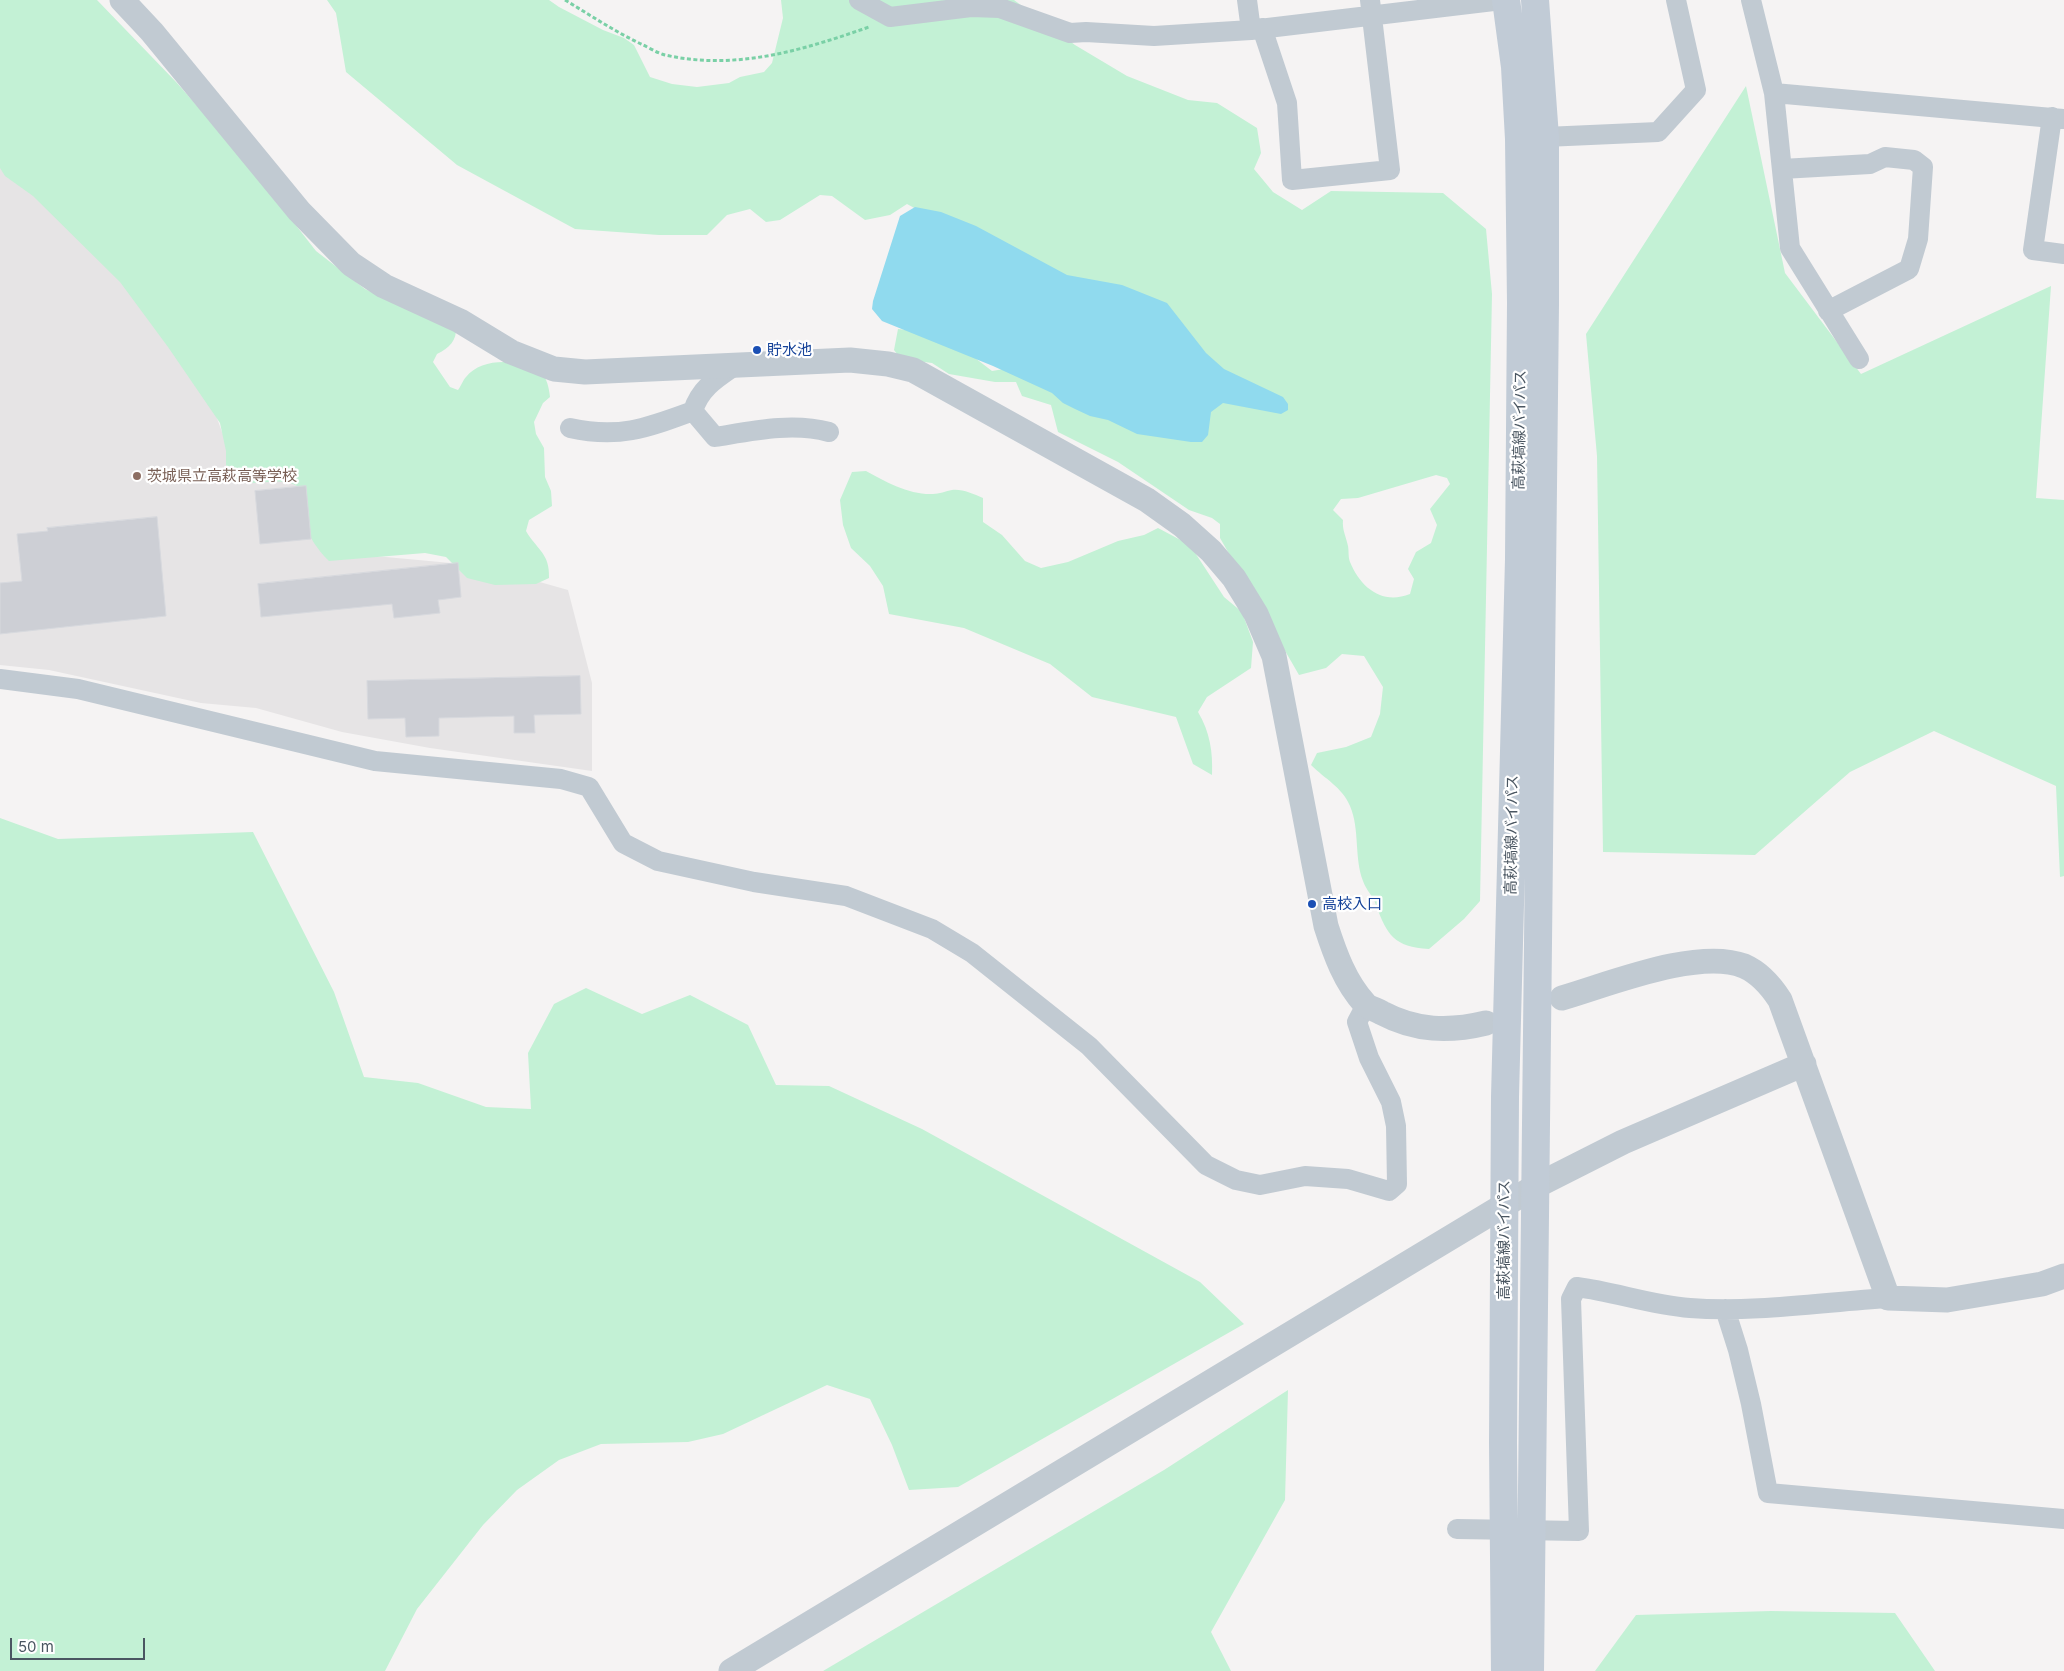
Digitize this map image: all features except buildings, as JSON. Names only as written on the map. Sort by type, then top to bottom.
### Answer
[{"type":"main road","name":"高萩塙線バイパス","points":[[1506,0],[1515,67],[1533,304]]},
{"type":"main road","name":"高萩塙線バイパス","points":[[1530,1671],[1536,1186],[1531,559],[1533,304],[1544,137],[1536,0]]},
{"type":"main road","name":"高萩塙線バイパス","points":[[1505,1671],[1504,1206],[1531,559]]},
{"type":"street","points":[[122,0],[164,47],[299,211],[351,264],[384,286],[460,321],[511,352],[554,369],[585,372],[850,360],[888,364],[913,370],[1147,500],[1182,525],[1211,552],[1234,578],[1256,614],[1274,656],[1326,926],[1336,958],[1348,980],[1366,1005],[1396,1020],[1422,1028],[1444,1030],[1486,1022]]},
{"type":"street","points":[[859,0],[890,17],[971,7],[1000,8],[1024,19],[1070,33],[1086,32],[1154,36],[1256,29],[1371,7],[1502,0]]},
{"type":"street","points":[[1247,0],[1256,29],[1287,103],[1292,180],[1390,170],[1371,7]]},
{"type":"street","points":[[1544,137],[1658,132],[1696,90],[1676,0]]},
{"type":"street","points":[[1751,0],[1774,93],[1790,248],[1859,360]]},
{"type":"street","points":[[1774,93],[2058,118],[2033,250],[2064,254]]},
{"type":"street","points":[[1782,169],[1870,164],[1884,157],[1914,160],[1922,167],[1918,239],[1909,269],[1828,311]]},
{"type":"street","points":[[693,411],[697,399],[704,389],[736,365]]},
{"type":"street","points":[[570,428],[616,434],[693,411]]},
{"type":"street","points":[[693,411],[715,437],[761,430],[798,428],[829,432]]},
{"type":"street","points":[[0,679],[78,689],[375,761],[562,779],[589,787],[623,843],[658,861],[754,882],[846,896],[932,929],[972,953],[1089,1046],[1206,1165],[1236,1180],[1260,1185],[1305,1176],[1348,1179],[1389,1191],[1397,1184],[1396,1126],[1390,1102],[1369,1058],[1357,1022],[1366,1005]]},
{"type":"street","points":[[1562,998],[1686,963],[1712,960],[1730,962],[1746,967],[1769,984],[1780,1000],[1888,1298]]},
{"type":"street","points":[[731,1671],[1536,1186],[1623,1142],[1804,1064]]},
{"type":"street","points":[[1460,1530],[1579,1531],[1571,1299],[1577,1287],[1602,1290],[1646,1302],[1689,1308],[1725,1310],[1888,1298],[1947,1300],[2042,1284],[2064,1276]]},
{"type":"street","points":[[1725,1310],[1749,1395],[1768,1493],[2064,1519]]},
{"type":"path","points":[[565,0],[619,33],[664,55],[718,61],[764,58],[790,53],[875,25],[890,17]]},
{"type":"shaded area","name":"茨城県立高萩高等学校","points":[[0,150],[188,340],[232,459],[316,492],[375,556],[483,566],[568,590],[592,683],[592,771],[430,748],[342,732],[256,708],[201,703],[49,670],[0,665]]},
{"type":"green space","points":[[0,0],[97,0],[177,83],[248,164],[316,251],[365,289],[405,308],[456,327],[454,340],[437,354],[433,362],[450,387],[458,390],[465,378],[473,371],[491,363],[522,364],[542,374],[547,383],[550,397],[543,403],[534,422],[536,434],[544,448],[545,477],[551,491],[552,506],[529,520],[526,531],[545,557],[549,578],[536,584],[495,585],[467,578],[446,557],[425,553],[329,561],[314,543],[306,526],[297,486],[280,482],[243,483],[226,476],[226,451],[220,423],[168,347],[120,282],[33,196],[5,176],[0,168]]},
{"type":"green space","points":[[327,0],[549,0],[603,30],[624,38],[634,45],[650,77],[672,84],[697,87],[729,83],[740,77],[764,72],[772,63],[783,18],[781,0],[1014,0],[1075,45],[1127,76],[1188,100],[1217,103],[1257,128],[1261,153],[1254,169],[1273,192],[1302,210],[1331,191],[1443,193],[1486,229],[1492,294],[1480,901],[1464,919],[1429,949],[1417,948],[1400,942],[1388,932],[1375,902],[1364,884],[1360,872],[1355,824],[1347,799],[1338,788],[1311,765],[1317,753],[1346,747],[1371,737],[1380,714],[1383,687],[1364,656],[1342,654],[1326,668],[1299,675],[1220,538],[1220,524],[1212,518],[1189,510],[1118,462],[1058,432],[1051,405],[1022,396],[1016,382],[995,382],[949,374],[932,363],[901,359],[894,350],[898,329],[925,333],[937,337],[970,354],[992,371],[1004,369],[918,210],[907,204],[890,215],[865,220],[832,196],[820,195],[780,220],[766,222],[750,209],[727,215],[707,235],[659,235],[575,229],[457,165],[346,72],[336,13]],"holes":[[[1436,475],[1447,478],[1450,484],[1430,509],[1437,525],[1431,543],[1416,552],[1408,569],[1414,579],[1410,594],[1390,597],[1374,592],[1360,580],[1349,560],[1343,520],[1333,510],[1341,499],[1358,498]]]},
{"type":"green space","points":[[1746,86],[1785,273],[1861,374],[2051,286],[2036,498],[2064,500],[2064,876],[2060,877],[2056,786],[1934,731],[1850,772],[1755,855],[1603,852],[1597,456],[1586,334]]},
{"type":"green space","points":[[866,471],[898,487],[915,492],[935,494],[960,490],[983,498],[983,522],[1002,535],[1025,561],[1041,568],[1068,562],[1118,541],[1144,535],[1158,528],[1190,545],[1224,597],[1242,612],[1253,642],[1251,668],[1207,697],[1198,712],[1210,742],[1212,775],[1193,764],[1176,717],[1092,697],[1050,664],[964,628],[889,614],[883,586],[870,566],[851,548],[843,525],[840,500],[852,472]]},
{"type":"green space","points":[[0,818],[58,839],[253,832],[334,992],[364,1077],[418,1083],[486,1107],[531,1109],[528,1053],[554,1004],[586,988],[642,1014],[690,995],[748,1025],[776,1085],[829,1086],[922,1129],[1200,1282],[1244,1324],[958,1487],[909,1490],[892,1445],[870,1399],[827,1385],[723,1434],[688,1442],[601,1444],[559,1460],[517,1490],[483,1525],[417,1609],[385,1671],[0,1671]]},
{"type":"green space","points":[[1288,1390],[1285,1500],[1211,1632],[1231,1671],[823,1671],[1164,1470]]},
{"type":"green space","points":[[1771,1611],[1895,1613],[1935,1671],[1595,1671],[1636,1615]]},
{"type":"water","points":[[915,207],[941,212],[976,226],[1067,275],[1122,285],[1167,303],[1206,353],[1224,369],[1283,397],[1288,404],[1288,410],[1281,414],[1223,403],[1211,412],[1208,435],[1202,442],[1137,434],[1108,420],[1090,416],[1075,409],[1063,403],[1052,393],[993,366],[882,321],[872,309],[873,301],[900,216]]},
{"type":"place","name":"貯水池","points":[[757,350]]},
{"type":"place","name":"茨城県立高萩高等学校","points":[[137,476]]},
{"type":"place","name":"高校入口","points":[[1312,904]]}]
